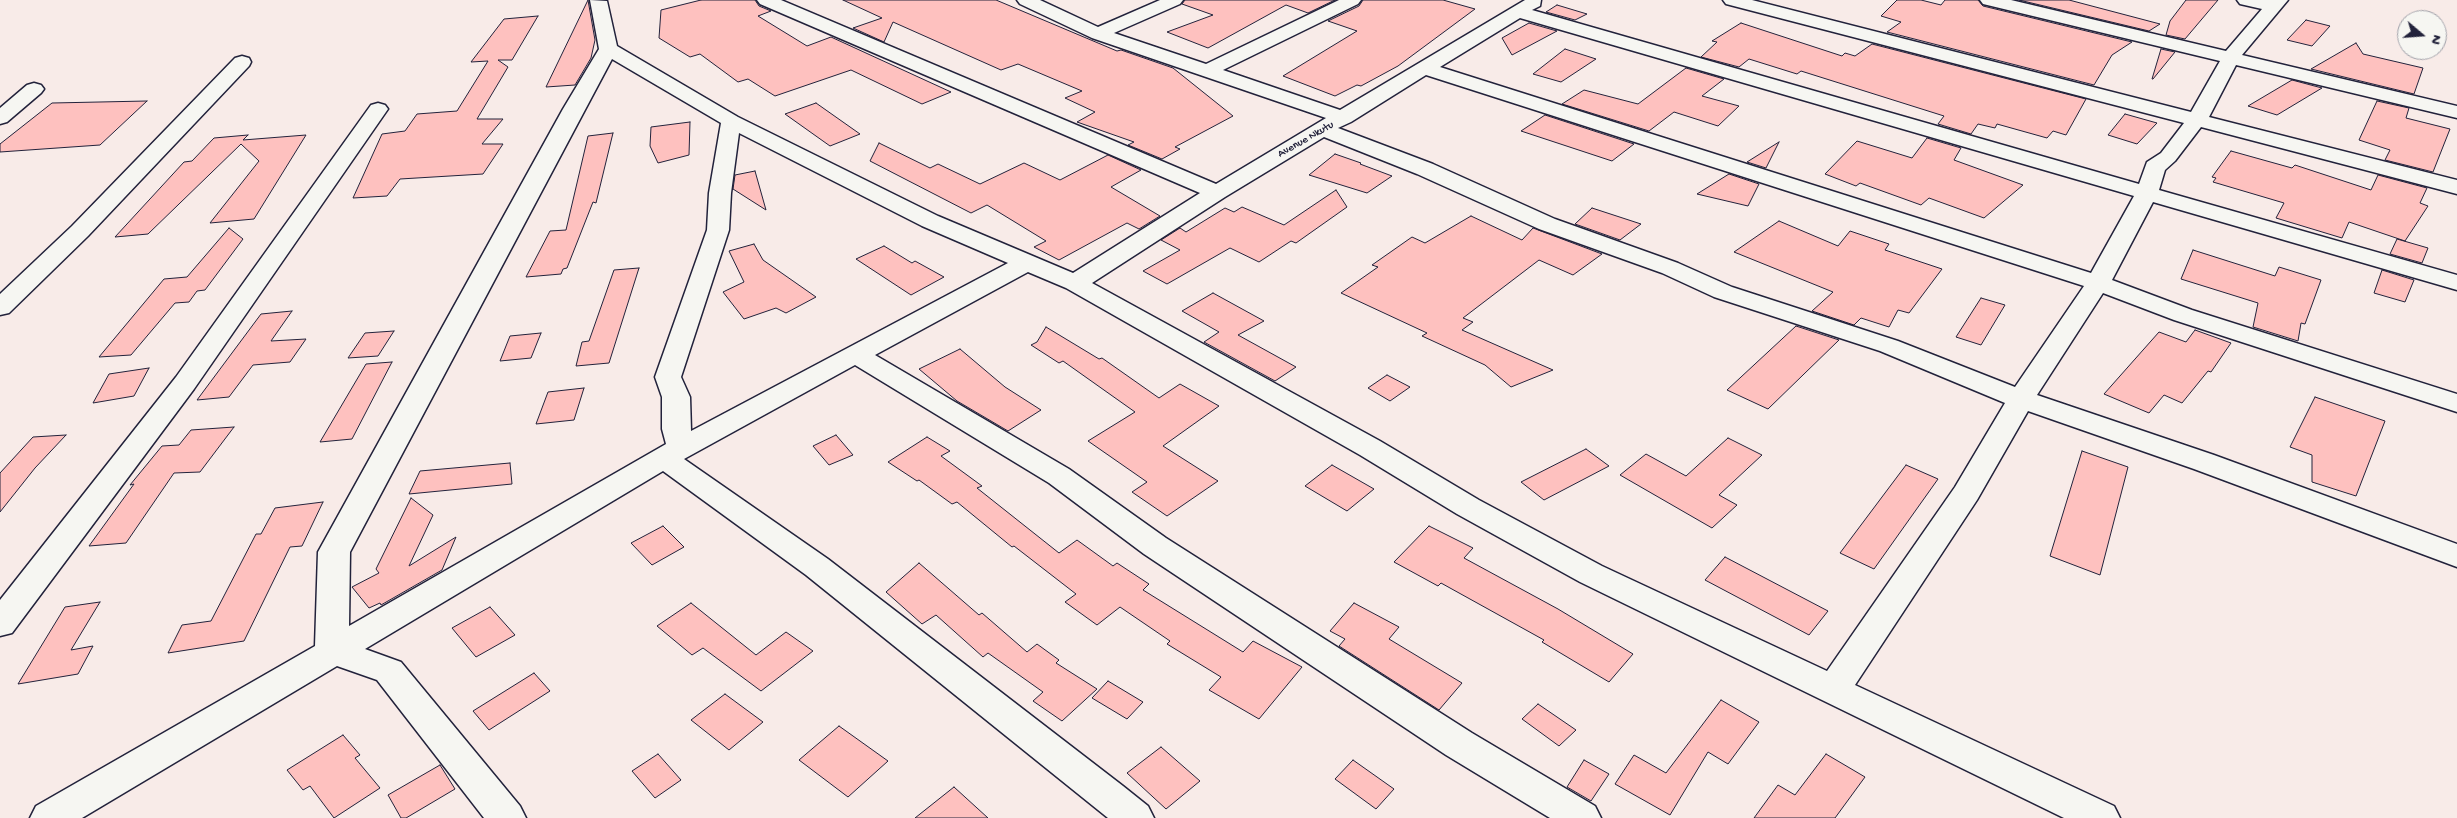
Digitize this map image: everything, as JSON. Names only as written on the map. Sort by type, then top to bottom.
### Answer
[{"type":"street","points":[[766,0],[1217,192]]},
{"type":"street","points":[[1026,0],[1098,34],[1205,72],[1334,123],[1425,169],[1547,224],[1670,268],[1723,292],[1889,346],[2021,399],[2204,462],[2457,556]]},
{"type":"street","points":[[1098,34],[1174,0]]},
{"type":"street","points":[[1205,72],[1352,0]]},
{"type":"street","name":"Avenue Nkutu","points":[[1075,283],[1217,192],[1538,0]]},
{"type":"street","points":[[1732,0],[2198,118],[2457,187]]},
{"type":"street","points":[[1989,0],[2231,56],[2457,112]]},
{"type":"street","points":[[2246,0],[2277,3]]},
{"type":"street","points":[[332,650],[334,552],[568,118],[608,49],[598,1]]},
{"type":"street","points":[[1833,690],[1966,493],[2021,399],[2098,284],[2147,192],[2155,167],[2168,157],[2198,118],[2231,56],[2277,3]]},
{"type":"street","points":[[1519,12],[2457,283]]},
{"type":"street","points":[[608,49],[731,121],[930,221],[1075,283],[1370,448],[1468,507],[1591,574],[2101,818]]},
{"type":"street","points":[[0,308],[80,232],[242,62]]},
{"type":"street","points":[[1425,68],[2098,284],[2183,315],[2457,402]]},
{"type":"street","points":[[0,118],[34,89]]},
{"type":"street","points":[[0,624],[184,383],[378,109]]},
{"type":"street","points":[[673,453],[676,430],[676,397],[668,377],[718,230],[720,193],[731,121]]},
{"type":"street","points":[[49,818],[332,650],[673,453],[1026,263]]},
{"type":"street","points":[[857,355],[1059,476],[1172,557],[1451,739],[1582,818]]},
{"type":"street","points":[[673,453],[1110,796],[1135,818]]},
{"type":"street","points":[[332,650],[389,670],[508,818]]},
{"type":"building","points":[[588,0],[595,40],[591,58],[575,85],[546,87]]},
{"type":"building","points":[[701,0],[755,0],[759,6],[771,11],[758,16],[807,46],[831,37],[951,92],[922,104],[851,70],[775,96],[748,79],[738,82],[700,54],[690,57],[659,38],[661,10]]},
{"type":"building","points":[[843,0],[996,0],[1117,51],[1121,50],[1173,68],[1233,116],[1175,147],[1180,149],[1162,159],[1128,145],[1134,142],[1077,122],[1095,112],[1065,98],[1082,91],[1018,64],[1001,70],[893,22],[884,42],[853,28],[882,18]]},
{"type":"building","points":[[1185,0],[1335,0],[1308,13],[1286,5],[1208,48],[1167,32],[1213,15],[1182,4]]},
{"type":"building","points":[[1363,0],[1443,0],[1475,9],[1398,66],[1361,86],[1357,85],[1335,96],[1283,76],[1357,31],[1328,21],[1359,6]]},
{"type":"building","points":[[1897,0],[1921,0],[1941,5],[1945,0],[1978,0],[1983,6],[2132,42],[2112,55],[2094,85],[1887,32],[1901,22],[1881,16]]},
{"type":"building","points":[[2019,0],[2069,0],[2160,24],[2149,31]]},
{"type":"building","points":[[2186,0],[2218,0],[2185,39],[2166,35],[2170,21]]},
{"type":"building","points":[[1557,5],[1587,14],[1575,20],[1546,12]]},
{"type":"building","points":[[538,16],[512,60],[498,60],[508,67],[477,119],[503,119],[482,144],[503,144],[483,174],[400,179],[387,196],[353,198],[382,134],[405,131],[417,114],[457,111],[488,61],[471,62],[504,19]]},
{"type":"building","points":[[2306,20],[2330,26],[2312,46],[2287,40]]},
{"type":"building","points":[[1529,23],[1557,31],[1512,55],[1502,38]]},
{"type":"building","points":[[1741,23],[1842,56],[1845,53],[1855,56],[1872,44],[2086,99],[2066,135],[2053,131],[2047,138],[1997,124],[1995,128],[1978,124],[1971,134],[1938,124],[1944,116],[1801,71],[1797,74],[1749,59],[1739,67],[1701,57],[1717,42],[1712,41]]},
{"type":"building","points":[[2356,43],[2363,54],[2423,68],[2414,94],[2311,69]]},
{"type":"building","points":[[1565,49],[1596,59],[1561,82],[1533,74]]},
{"type":"building","points":[[2161,49],[2175,52],[2152,79]]},
{"type":"building","points":[[1686,68],[1724,79],[1702,96],[1739,106],[1718,126],[1674,112],[1649,131],[1562,104],[1584,90],[1638,104]]},
{"type":"building","points":[[2292,80],[2322,88],[2277,115],[2248,106]]},
{"type":"building","points":[[147,101],[100,145],[0,152],[0,144],[52,103]]},
{"type":"building","points":[[2377,101],[2409,108],[2406,118],[2450,129],[2433,172],[2385,160],[2390,150],[2359,140]]},
{"type":"building","points":[[816,103],[860,134],[830,146],[785,114]]},
{"type":"building","points":[[2125,114],[2157,123],[2137,144],[2108,135]]},
{"type":"building","points":[[1545,115],[1634,144],[1612,161],[1521,131]]},
{"type":"building","points":[[690,122],[689,155],[658,163],[650,146],[651,127]]},
{"type":"building","points":[[613,133],[596,203],[593,202],[567,268],[563,269],[561,274],[526,277],[550,231],[566,230],[588,136]]},
{"type":"building","points":[[248,135],[243,140],[306,135],[254,219],[210,223],[259,161],[241,144],[148,234],[115,237],[184,162],[192,161],[214,138]]},
{"type":"building","points":[[1927,138],[1961,148],[1954,160],[2023,185],[1984,218],[1929,198],[1921,205],[1860,183],[1856,186],[1825,174],[1857,141],[1912,158]]},
{"type":"building","points":[[1779,142],[1766,168],[1747,162]]},
{"type":"building","points":[[879,143],[930,168],[938,164],[980,184],[1024,163],[1060,180],[1108,155],[1141,170],[1111,187],[1160,216],[1139,229],[1127,223],[1059,260],[1034,247],[1046,241],[987,205],[971,213],[870,161]]},
{"type":"building","points":[[2231,151],[2292,168],[2295,165],[2371,190],[2378,175],[2427,188],[2420,203],[2428,206],[2405,241],[2349,222],[2342,238],[2276,218],[2284,203],[2213,182],[2216,178],[2212,177]]},
{"type":"building","points":[[1335,154],[1392,176],[1367,193],[1309,175]]},
{"type":"building","points":[[755,171],[766,210],[733,189],[735,175]]},
{"type":"building","points":[[1729,174],[1759,184],[1748,206],[1697,194]]},
{"type":"building","points":[[1336,190],[1347,207],[1296,243],[1291,241],[1259,262],[1230,248],[1167,284],[1143,271],[1180,250],[1161,240],[1180,228],[1186,232],[1225,208],[1234,212],[1242,207],[1284,225]]},
{"type":"building","points":[[1592,208],[1641,224],[1620,240],[1575,224]]},
{"type":"building","points":[[1471,216],[1522,240],[1533,228],[1602,254],[1573,275],[1539,260],[1463,318],[1473,322],[1462,330],[1553,370],[1511,387],[1485,365],[1422,336],[1427,333],[1341,293],[1378,267],[1372,265],[1412,237],[1425,243]]},
{"type":"building","points":[[1779,221],[1838,246],[1850,231],[1889,244],[1885,250],[1942,269],[1909,313],[1898,310],[1889,327],[1861,318],[1854,325],[1812,311],[1833,292],[1734,252]]},
{"type":"building","points":[[229,228],[243,239],[205,290],[197,291],[189,302],[175,303],[131,355],[99,357],[164,279],[187,277]]},
{"type":"building","points":[[2397,239],[2428,248],[2422,263],[2390,254]]},
{"type":"building","points":[[754,244],[763,260],[816,297],[786,313],[776,308],[744,319],[723,292],[744,282],[729,251]]},
{"type":"building","points":[[884,246],[912,263],[915,261],[944,277],[911,295],[856,259]]},
{"type":"building","points":[[2193,250],[2275,276],[2279,267],[2321,280],[2305,324],[2301,323],[2298,341],[2253,327],[2258,303],[2181,279]]},
{"type":"building","points":[[639,268],[609,363],[576,366],[582,342],[589,341],[614,270]]},
{"type":"building","points":[[2382,270],[2414,280],[2405,302],[2374,293]]},
{"type":"building","points":[[1213,293],[1264,321],[1238,335],[1296,367],[1275,381],[1204,342],[1219,332],[1182,311]]},
{"type":"building","points":[[1981,298],[2005,305],[1981,345],[1956,337]]},
{"type":"building","points":[[292,311],[271,341],[306,339],[290,362],[253,365],[229,397],[197,400],[261,314]]},
{"type":"building","points":[[1796,326],[1839,340],[1768,409],[1727,390]]},
{"type":"building","points":[[1046,327],[1099,359],[1102,358],[1159,398],[1180,384],[1219,406],[1163,446],[1218,481],[1167,516],[1132,492],[1147,482],[1088,441],[1135,412],[1063,361],[1059,363],[1031,345],[1037,342]]},
{"type":"building","points":[[2195,330],[2231,343],[2211,372],[2208,371],[2182,403],[2164,395],[2149,413],[2104,394],[2159,332],[2186,342]]},
{"type":"building","points":[[394,331],[378,356],[348,358],[365,333]]},
{"type":"building","points":[[541,333],[531,358],[500,361],[510,336]]},
{"type":"building","points":[[960,349],[1005,387],[1041,410],[1008,431],[957,401],[919,369]]},
{"type":"building","points":[[392,362],[352,439],[320,442],[366,364]]},
{"type":"building","points":[[149,368],[134,396],[93,403],[109,374]]},
{"type":"building","points":[[1387,375],[1410,387],[1390,401],[1368,388]]},
{"type":"building","points":[[584,388],[574,420],[536,424],[548,392]]},
{"type":"building","points":[[2315,397],[2385,421],[2356,496],[2312,482],[2312,455],[2290,447]]},
{"type":"building","points":[[234,427],[200,472],[174,473],[126,543],[89,546],[134,484],[130,485],[162,446],[179,445],[191,430]]},
{"type":"building","points":[[66,435],[35,468],[0,512],[0,473],[33,437]]},
{"type":"building","points":[[836,435],[853,455],[829,465],[813,446]]},
{"type":"building","points":[[927,437],[950,451],[941,456],[982,486],[977,488],[1059,553],[1077,540],[1113,566],[1117,563],[1149,584],[1143,590],[1243,652],[1253,641],[1302,667],[1259,719],[1209,690],[1221,677],[1167,644],[1170,641],[1120,607],[1097,625],[1065,602],[1076,594],[1014,546],[1012,547],[957,502],[952,504],[919,480],[917,481],[888,462]]},
{"type":"building","points":[[1728,438],[1762,455],[1719,495],[1737,505],[1712,528],[1620,475],[1646,454],[1686,476]]},
{"type":"building","points":[[1586,449],[1609,466],[1544,500],[1521,482]]},
{"type":"building","points":[[2082,451],[2128,467],[2100,575],[2050,556]]},
{"type":"building","points":[[510,463],[512,484],[409,494],[420,471]]},
{"type":"building","points":[[1332,465],[1374,489],[1347,511],[1305,486]]},
{"type":"building","points":[[1906,465],[1938,479],[1874,569],[1840,553]]},
{"type":"building","points":[[411,498],[433,515],[409,566],[456,537],[442,570],[381,605],[380,603],[369,608],[352,587],[379,573],[376,569]]},
{"type":"building","points":[[323,502],[302,546],[290,547],[244,641],[168,653],[182,625],[211,621],[256,534],[261,534],[275,508]]},
{"type":"building","points":[[663,526],[684,547],[652,565],[631,543]]},
{"type":"building","points":[[1429,526],[1473,548],[1464,558],[1558,609],[1633,654],[1609,682],[1542,642],[1544,640],[1441,583],[1438,586],[1394,562]]},
{"type":"building","points":[[1725,557],[1828,611],[1809,635],[1705,580]]},
{"type":"building","points":[[919,563],[979,615],[982,613],[1027,652],[1037,644],[1059,660],[1056,663],[1097,689],[1062,721],[1033,701],[1043,692],[988,653],[983,657],[936,615],[922,624],[886,592]]},
{"type":"building","points":[[100,602],[71,650],[93,646],[78,674],[18,684],[65,607]]},
{"type":"building","points":[[691,603],[756,655],[786,632],[813,651],[761,691],[703,648],[692,655],[657,626]]},
{"type":"building","points":[[1354,603],[1399,627],[1389,639],[1462,683],[1439,710],[1339,646],[1345,639],[1330,631]]},
{"type":"building","points":[[490,607],[515,635],[476,657],[452,628]]},
{"type":"building","points":[[534,673],[550,691],[489,730],[473,711]]},
{"type":"building","points":[[1108,681],[1143,702],[1127,719],[1092,698]]},
{"type":"building","points":[[725,694],[763,722],[729,750],[691,720]]},
{"type":"building","points":[[1721,700],[1759,722],[1728,764],[1708,752],[1670,815],[1615,784],[1634,755],[1666,773]]},
{"type":"building","points":[[1538,704],[1576,730],[1559,746],[1522,719]]},
{"type":"building","points":[[839,726],[888,761],[848,797],[799,760]]},
{"type":"building","points":[[343,735],[360,755],[355,758],[380,788],[334,818],[310,786],[303,790],[287,770]]},
{"type":"building","points":[[1161,747],[1200,781],[1166,809],[1127,773]]},
{"type":"building","points":[[658,754],[681,780],[655,798],[632,771]]},
{"type":"building","points":[[1826,754],[1865,777],[1835,818],[1754,818],[1778,785],[1795,795]]},
{"type":"building","points":[[1353,760],[1394,789],[1376,809],[1335,779]]},
{"type":"building","points":[[1584,760],[1609,774],[1591,801],[1567,787]]},
{"type":"building","points":[[440,765],[455,789],[406,818],[401,818],[388,795]]},
{"type":"building","points":[[954,787],[988,818],[915,818]]}]
